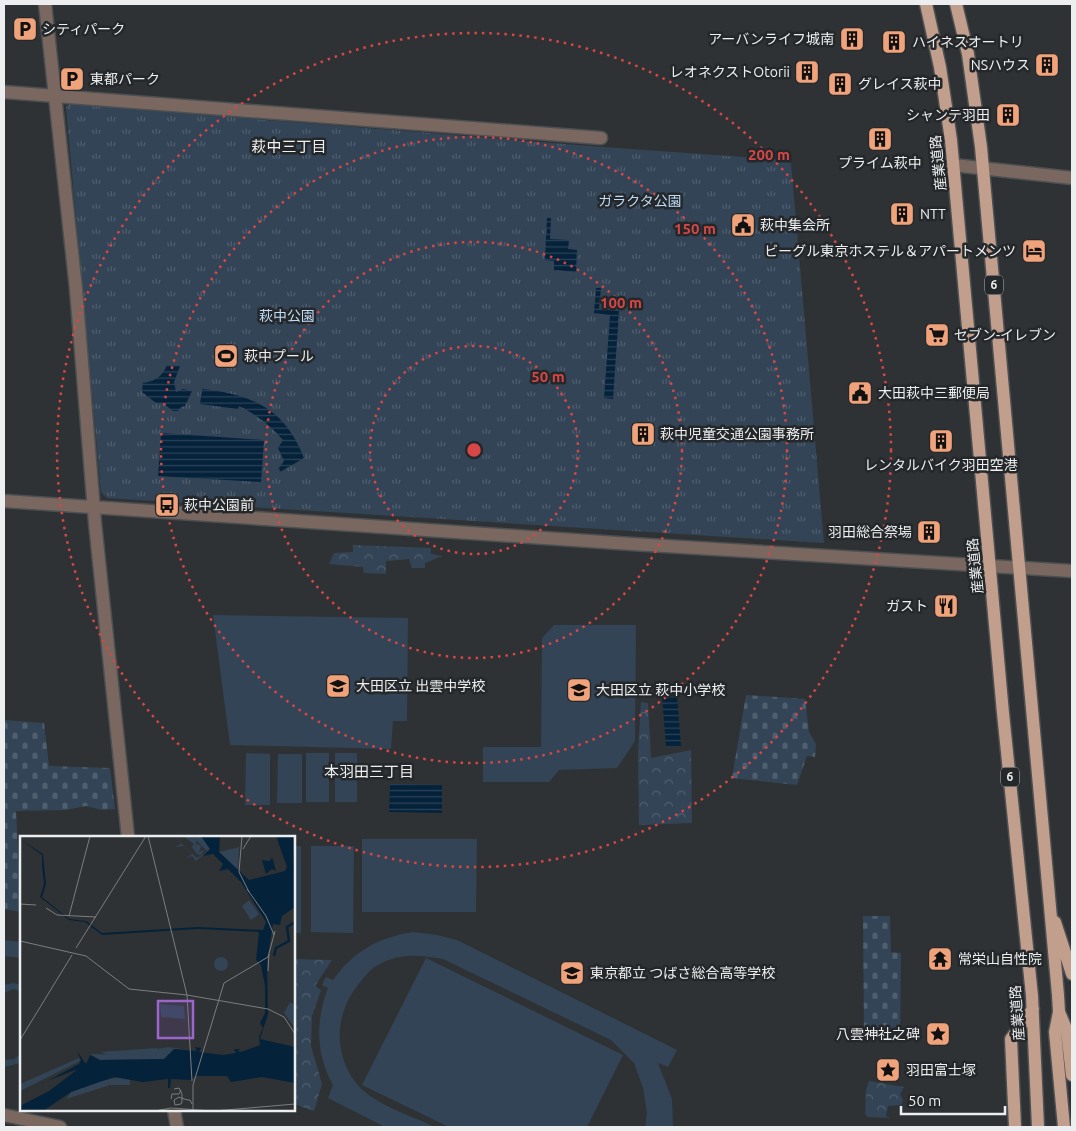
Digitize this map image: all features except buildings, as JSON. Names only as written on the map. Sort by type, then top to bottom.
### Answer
[{"type":"main road","name":"産業道路","points":[[926,4],[946,100],[953,164],[1033,1010],[1038,1127]]},
{"type":"main road","name":"6","points":[[956,4],[974,90],[983,169],[1059,1012],[1055,1032],[1064,1127]]},
{"type":"main road","points":[[1050,910],[1063,942],[1072,974]]},
{"type":"main road","points":[[1015,1127],[1011,1039],[1033,1010]]},
{"type":"main road","name":"6","points":[[1059,1012],[1067,1031],[1072,1076]]},
{"type":"street","points":[[45,4],[57,97],[76,289],[94,507],[128,836]]},
{"type":"street","points":[[4,92],[602,138]]},
{"type":"street","points":[[953,164],[1072,178]]},
{"type":"street","points":[[4,501],[632,544],[1072,571]]},
{"type":"street","points":[[174,1111],[177,1127]]},
{"type":"street","points":[[4,1115],[60,1127]]},
{"type":"green space","name":"萩中公園","points":[[69,104],[786,160],[791,163],[824,543],[107,498],[101,492],[66,107]]},
{"type":"green space","points":[[353,545],[431,548],[431,554],[442,556],[425,563],[425,568],[412,568],[409,559],[386,561],[386,574],[364,573],[363,567],[329,564],[334,553],[353,552]]},
{"type":"green space","points":[[213,615],[408,618],[407,721],[393,721],[391,749],[230,745]]},
{"type":"green space","points":[[554,625],[636,625],[635,741],[617,768],[559,770],[549,782],[483,782],[483,747],[541,747],[542,638]]},
{"type":"green space","points":[[746,695],[805,699],[809,732],[816,744],[815,757],[807,756],[797,785],[732,778]]},
{"type":"green space","points":[[641,702],[648,703],[651,758],[691,750],[692,823],[639,825],[638,752]]},
{"type":"green space","points":[[4,720],[44,723],[49,766],[110,768],[115,809],[102,810],[86,806],[66,810],[16,811],[20,912],[4,909]]},
{"type":"green space","points":[[246,753],[270,754],[270,805],[245,805]]},
{"type":"green space","points":[[306,753],[329,753],[329,802],[306,802]]},
{"type":"green space","points":[[335,753],[357,753],[357,802],[335,802]]},
{"type":"green space","points":[[278,754],[302,754],[302,803],[277,803]]},
{"type":"green space","points":[[362,839],[477,839],[476,912],[362,912]]},
{"type":"green space","points":[[295,846],[301,846],[301,933],[295,933]]},
{"type":"green space","points":[[311,846],[354,846],[353,933],[311,932]]},
{"type":"green space","points":[[863,916],[890,916],[891,952],[901,953],[900,1039],[864,1038]]},
{"type":"green space","points":[[414,932],[457,940],[677,1050],[668,1067],[658,1063],[672,1099],[673,1127],[645,1127],[647,1113],[643,1088],[634,1063],[611,1040],[443,959],[427,957],[395,958],[371,970],[350,996],[345,1008],[341,1020],[340,1046],[343,1059],[349,1071],[356,1083],[364,1091],[393,1109],[435,1127],[385,1127],[328,1098],[333,1085],[323,1062],[319,1038],[321,1013],[328,988],[322,985],[326,977],[333,980],[349,961],[367,947],[401,934]]},
{"type":"green space","points":[[4,940],[20,942],[20,958],[4,956]]},
{"type":"green space","points":[[426,958],[623,1055],[587,1127],[449,1127],[362,1085]]},
{"type":"green space","points":[[295,959],[332,960],[315,986],[321,990],[312,1016],[311,1046],[322,1084],[314,1111],[295,1104]]},
{"type":"green space","points":[[13,983],[20,985],[20,991],[13,989],[4,993],[4,985]]},
{"type":"green space","points":[[20,1055],[20,1063],[4,1067],[4,1060],[14,1059]]},
{"type":"green space","points":[[869,1081],[904,1087],[900,1094],[903,1100],[901,1105],[888,1106],[886,1116],[890,1118],[868,1117],[865,1114],[866,1090]]},
{"type":"shaded area","points":[[547,218],[551,218],[550,239],[569,240],[568,249],[577,250],[576,272],[554,270],[554,261],[545,260]]},
{"type":"shaded area","points":[[596,288],[601,288],[599,309],[619,311],[613,399],[604,398],[610,315],[594,313]]},
{"type":"shaded area","points":[[167,365],[180,366],[174,382],[176,392],[183,389],[192,391],[185,406],[181,407],[178,411],[173,411],[163,403],[156,403],[142,392],[143,383],[158,378]]},
{"type":"shaded area","points":[[202,389],[236,395],[265,407],[287,427],[304,458],[280,472],[279,468],[284,461],[278,448],[283,440],[263,421],[239,406],[238,409],[200,404]]},
{"type":"shaded area","points":[[161,433],[264,440],[261,482],[158,476]]},
{"type":"shaded area","points":[[677,695],[681,746],[666,747],[662,696]]},
{"type":"shaded area","points":[[390,784],[442,785],[442,813],[389,812]]},
{"type":"place","name":"シティパーク","points":[[25,29]]},
{"type":"place","name":"アーバンライフ城南","points":[[852,39]]},
{"type":"place","name":"ハイネスオートリ","points":[[894,42]]},
{"type":"place","name":"NSハウス","points":[[1047,65]]},
{"type":"place","name":"レオネクストOtorii","points":[[807,72]]},
{"type":"place","name":"東都パーク","points":[[72,79]]},
{"type":"place","name":"グレイス萩中","points":[[840,84]]},
{"type":"place","name":"シャンテ羽田","points":[[1008,115]]},
{"type":"place","name":"プライム萩中","points":[[880,139]]},
{"type":"place","name":"NTT","points":[[902,214]]},
{"type":"place","name":"萩中集会所","points":[[743,225]]},
{"type":"place","name":"ビーグル東京ホステル＆アパートメンツ","points":[[1034,251]]},
{"type":"place","name":"セブン-イレブン","points":[[937,335]]},
{"type":"place","name":"萩中プール","points":[[226,356]]},
{"type":"place","name":"大田萩中三郵便局","points":[[860,393]]},
{"type":"place","name":"萩中児童交通公園事務所","points":[[643,434]]},
{"type":"place","name":"レンタルバイク羽田空港","points":[[941,441]]},
{"type":"place","name":"萩中公園前","points":[[167,505]]},
{"type":"place","name":"羽田総合祭場","points":[[929,532]]},
{"type":"place","name":"ガスト","points":[[946,606]]},
{"type":"place","name":"大田区立 出雲中学校","points":[[338,686]]},
{"type":"place","name":"大田区立 萩中小学校","points":[[579,690]]},
{"type":"place","name":"常栄山自性院","points":[[940,959]]},
{"type":"place","name":"東京都立 つばさ総合高等学校","points":[[572,973]]},
{"type":"place","name":"八雲神社之碑","points":[[938,1034]]},
{"type":"place","name":"羽田富士塚","points":[[888,1070]]},
{"type":"district","name":"萩中三丁目","points":[[289,147]]},
{"type":"district","name":"本羽田三丁目","points":[[369,772]]},
{"type":"park label","name":"ガラクタ公園","points":[[640,201]]}]
